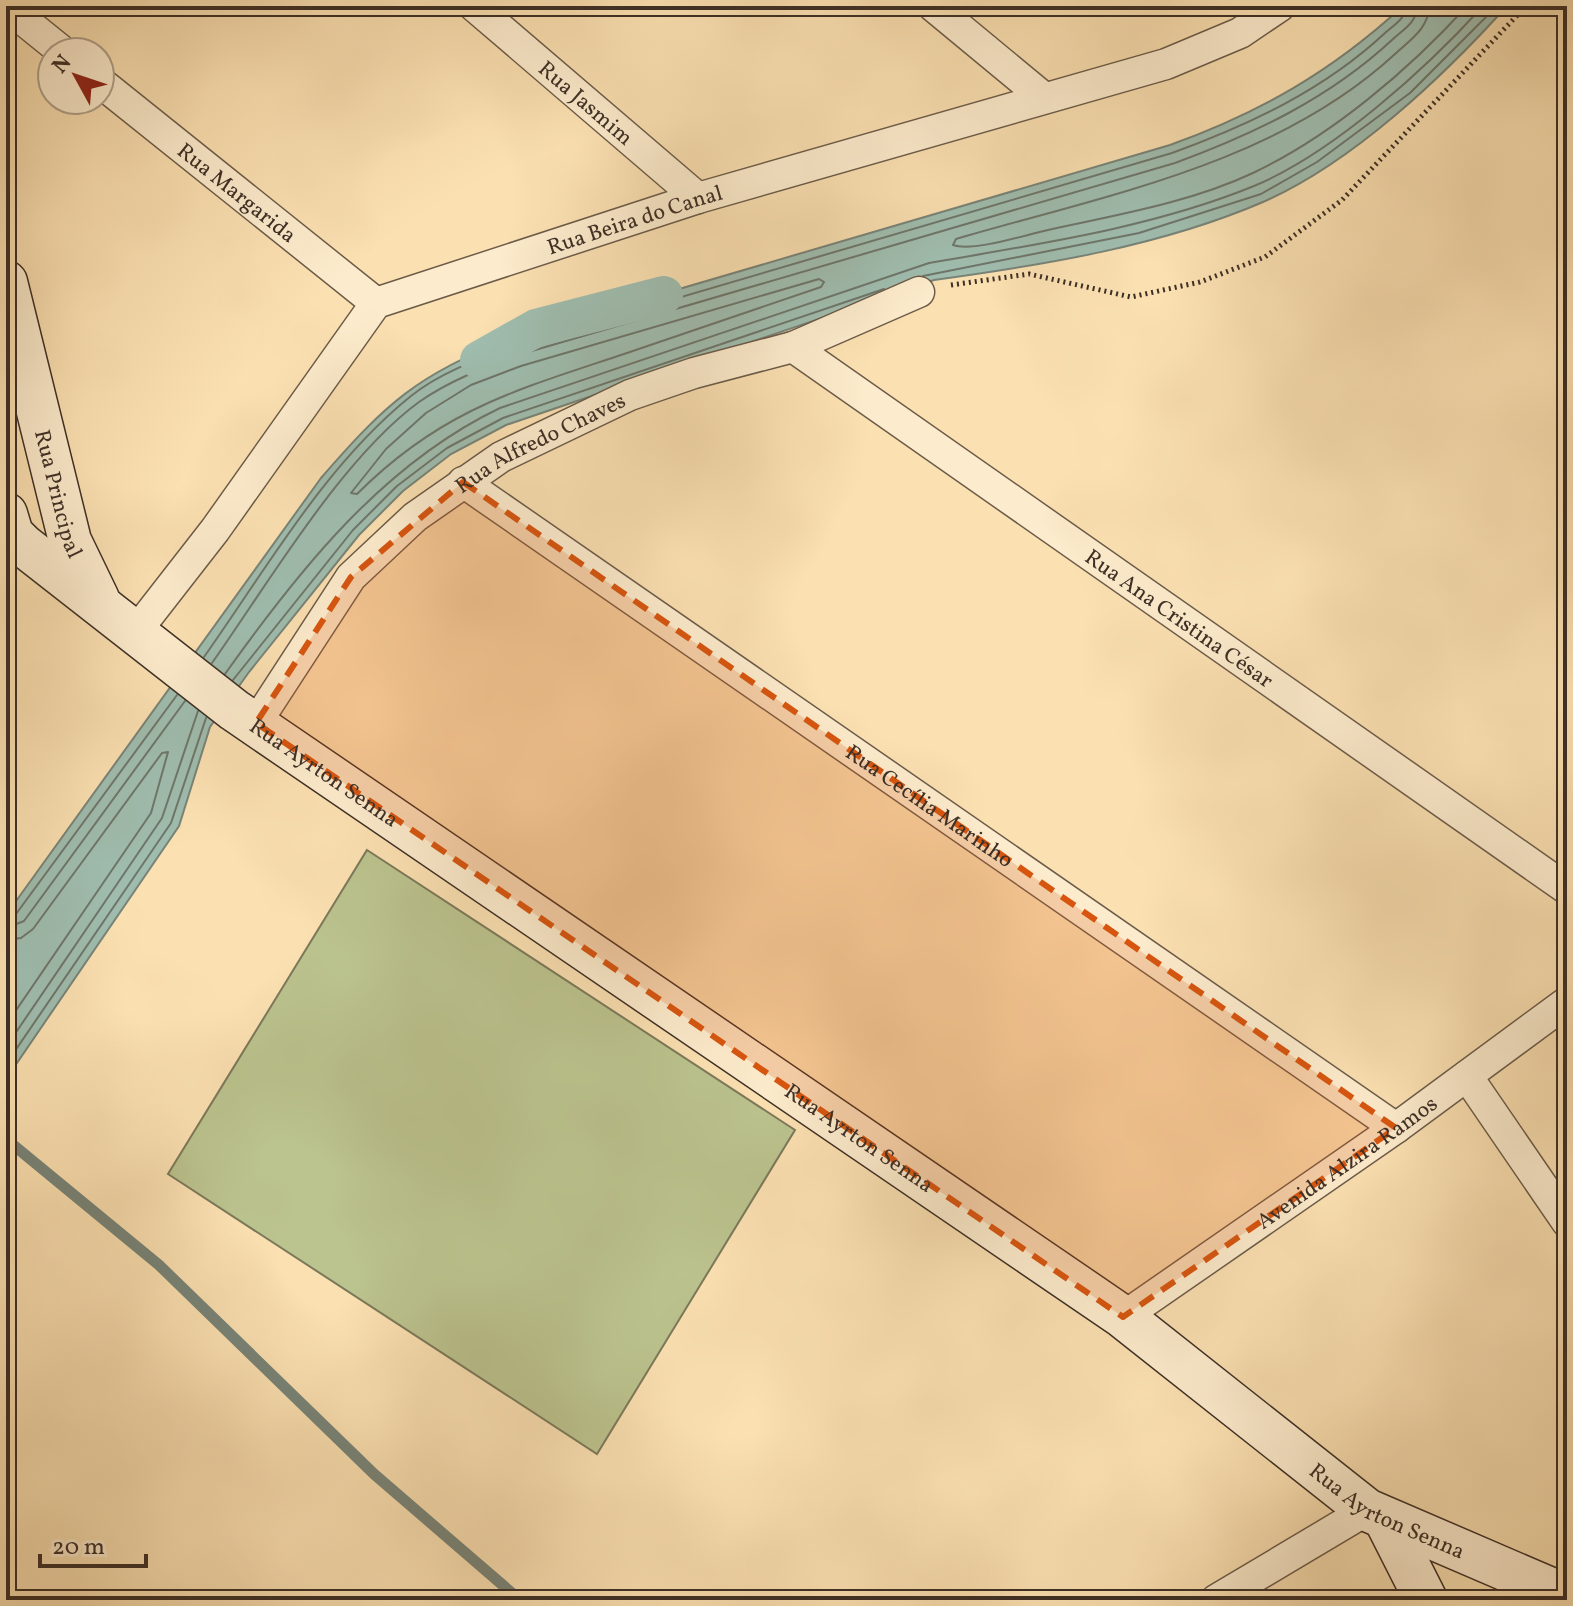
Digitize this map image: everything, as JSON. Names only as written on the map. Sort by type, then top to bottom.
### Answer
[{"type":"main road","name":"Rua Principal","points":[[6,282],[70,541],[133,632]]},
{"type":"main road","points":[[8,530],[40,522],[60,506]]},
{"type":"main road","name":"Rua Principal","points":[[8,530],[133,632]]},
{"type":"main road","name":"Rua Ayrton Senna","points":[[133,632],[245,717],[1123,1317],[1376,1515],[1567,1596]]},
{"type":"main road","points":[[1376,1515],[1426,1600]]},
{"type":"street","points":[[6,6],[43,36]]},
{"type":"street","name":"Rua Jasmim","points":[[474,6],[698,198]]},
{"type":"street","points":[[933,6],[1043,97]]},
{"type":"street","name":"Rua Beira do Canal","points":[[376,303],[698,198],[1166,64],[1240,33],[1280,6]]},
{"type":"street","name":"Rua Margarida","points":[[116,95],[376,303]]},
{"type":"street","name":"Rua Alfredo Chaves","points":[[245,717],[351,577],[415,517],[463,482],[545,433],[630,395],[694,373],[793,347],[919,292]]},
{"type":"street","points":[[133,632],[215,530],[376,303]]},
{"type":"street","name":"Rua Ana Cristina César","points":[[793,347],[1567,889]]},
{"type":"street","name":"Rua Cecília Marinho","points":[[463,482],[1396,1128]]},
{"type":"street","name":"Avenida Alzira Ramos","points":[[1123,1317],[1396,1128],[1567,1002]]},
{"type":"street","points":[[1467,1076],[1567,1222]]},
{"type":"street","points":[[1216,1600],[1376,1515]]},
{"type":"path","points":[[919,292],[982,278],[1029,274],[1131,297],[1200,282],[1265,257],[1342,200],[1526,6]]},
{"type":"highlighted area","points":[[463,482],[1396,1128],[1123,1317],[256,723],[351,577]]},
{"type":"green space","points":[[367,850],[795,1130],[597,1454],[168,1174]]},
{"type":"water","points":[[1403,6],[1507,6],[1425,89],[1362,142],[1330,165],[1263,202],[1184,231],[1102,252],[934,280],[506,425],[451,454],[403,491],[359,535],[249,672],[210,727],[179,826],[6,1079],[6,915],[321,478],[385,410],[406,393],[452,364],[512,338],[1170,145],[1235,119],[1294,88],[1349,51]]},
{"type":"waterway","points":[[479,360],[536,328],[664,295]]},
{"type":"waterway","points":[[6,1139],[159,1265],[374,1474],[520,1600]]}]
